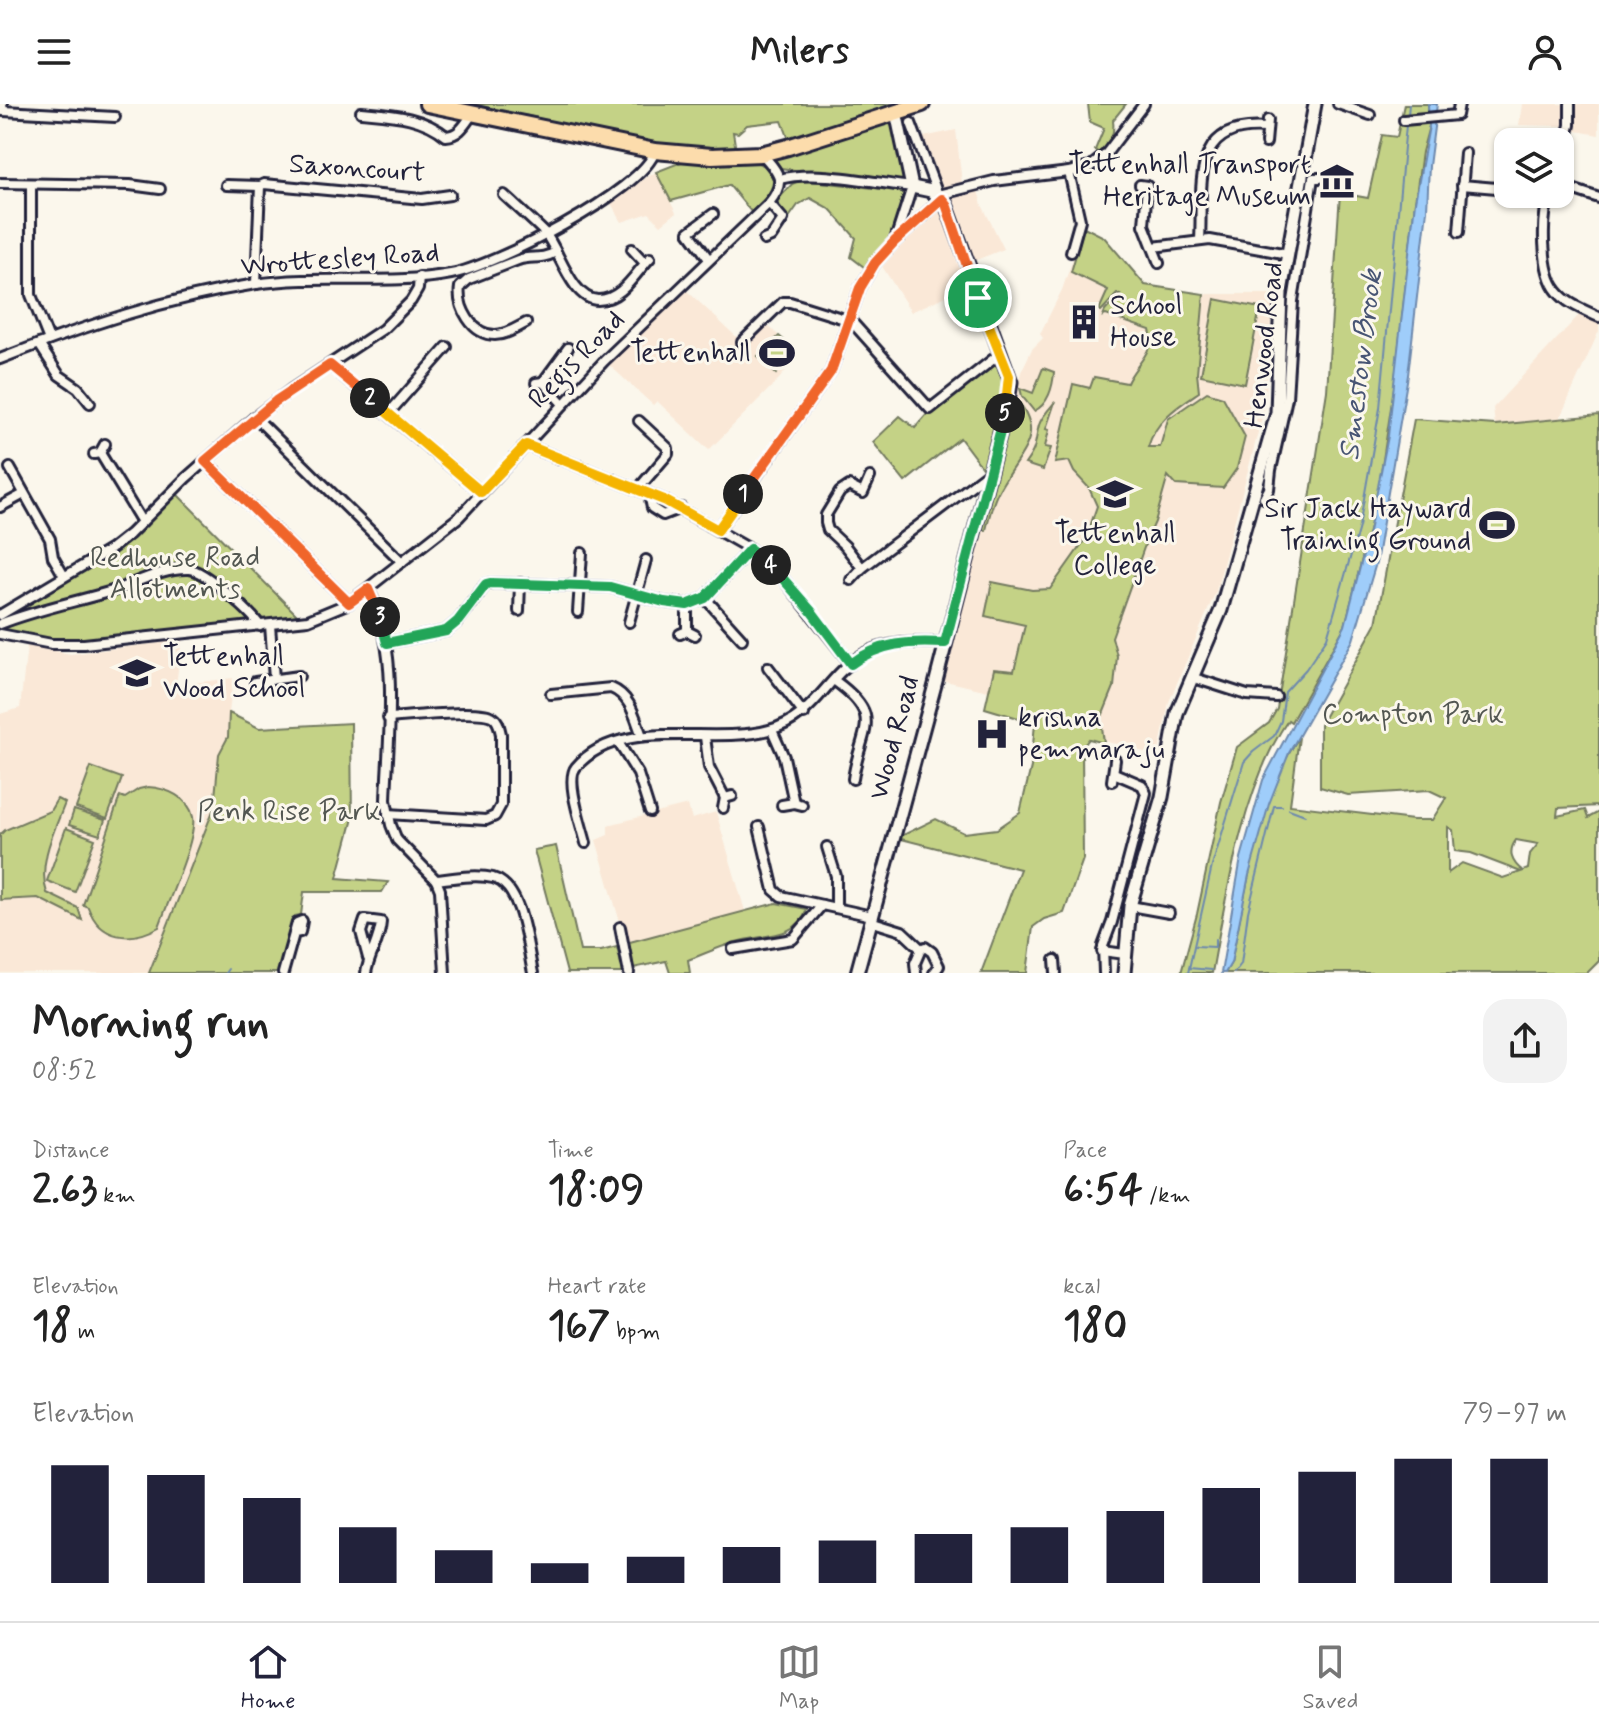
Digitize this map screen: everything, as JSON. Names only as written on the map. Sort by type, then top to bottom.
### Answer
[{"type":"highway","points":[[427,104],[655,151],[712,156],[761,154],[895,108],[922,104]]},
{"type":"street","points":[[2,104],[3,111],[115,117]]},
{"type":"street","points":[[395,104],[396,115]]},
{"type":"street","points":[[718,530],[831,371],[860,288],[875,263],[895,241],[940,197],[994,181],[1090,167],[1098,162],[1144,104]]},
{"type":"street","name":"Henwood Road","points":[[1124,973],[1130,906],[1162,797],[1177,713],[1221,610],[1271,470],[1287,398],[1293,301],[1315,104]]},
{"type":"street","points":[[1338,104],[1370,115]]},
{"type":"street","points":[[1406,119],[1457,115],[1459,104]]},
{"type":"street","points":[[1569,128],[1570,104]]},
{"type":"street","points":[[895,108],[912,187],[895,241]]},
{"type":"street","points":[[361,112],[396,115],[433,125],[446,136],[462,129],[473,113]]},
{"type":"street","points":[[742,342],[783,302],[848,319],[930,409],[1001,353],[911,123]]},
{"type":"street","points":[[1200,241],[1203,182],[1206,158],[1211,147],[1230,130],[1267,124],[1266,143]]},
{"type":"street","name":"Wrottesley Road","points":[[0,359],[133,311],[256,284],[419,277],[472,268],[598,205],[650,161],[655,151]]},
{"type":"street","points":[[761,154],[778,172],[780,179],[794,175],[813,176],[912,187],[925,189],[940,197]]},
{"type":"street","points":[[1459,232],[1462,159]]},
{"type":"street","points":[[1069,172],[1080,220],[1071,252]]},
{"type":"street","name":"Henwood Road","points":[[1264,498],[1277,413],[1279,313],[1288,254],[1313,178],[1320,178]]},
{"type":"street","name":"Regis Road","points":[[0,634],[68,645],[308,620],[349,603],[459,517],[563,404],[708,258],[769,203],[779,188],[780,179]]},
{"type":"street","points":[[0,183],[160,189]]},
{"type":"street","points":[[31,184],[31,295],[49,340]]},
{"type":"street","name":"Saxoncourt","points":[[226,185],[264,184],[422,199],[450,195]]},
{"type":"street","points":[[1140,185],[1147,186],[1144,225],[1159,263]]},
{"type":"street","points":[[1462,185],[1494,188]]},
{"type":"street","points":[[256,284],[260,186]]},
{"type":"street","points":[[1574,190],[1599,198]]},
{"type":"street","points":[[504,195],[545,233],[576,287],[599,304],[627,285],[648,260],[632,249]]},
{"type":"street","points":[[764,240],[771,237],[783,219],[769,203]]},
{"type":"street","points":[[1547,208],[1544,229],[1550,281],[1569,303],[1599,317]]},
{"type":"street","points":[[708,258],[689,232],[713,214]]},
{"type":"street","points":[[1153,247],[1210,240],[1288,254]]},
{"type":"street","points":[[526,323],[518,332],[489,334],[468,319],[460,304],[460,287],[469,279],[518,260],[544,258],[556,252]]},
{"type":"street","points":[[0,615],[111,549],[255,417],[383,329],[411,301],[418,289],[419,277]]},
{"type":"street","points":[[39,344],[59,375],[90,403]]},
{"type":"street","points":[[389,413],[447,347]]},
{"type":"street","points":[[562,349],[540,382],[563,404]]},
{"type":"street","name":"Wood Road","points":[[857,973],[1008,401],[1009,376],[1001,353]]},
{"type":"street","points":[[330,365],[481,492]]},
{"type":"street","points":[[255,417],[402,562]]},
{"type":"street","points":[[638,489],[668,454],[666,444],[639,421]]},
{"type":"street","points":[[639,436],[648,428]]},
{"type":"street","points":[[526,445],[681,508],[750,549],[777,571],[851,664]]},
{"type":"street","points":[[100,450],[142,522]]},
{"type":"street","points":[[205,461],[349,603]]},
{"type":"street","points":[[10,468],[50,539],[53,557],[64,576]]},
{"type":"street","points":[[851,580],[862,568],[988,473]]},
{"type":"street","points":[[862,568],[828,530],[826,515],[833,496],[846,486],[863,493],[870,477]]},
{"type":"street","points":[[0,507],[24,494]]},
{"type":"street","points":[[649,494],[652,508],[663,515],[681,508]]},
{"type":"street","points":[[387,643],[446,631],[458,621],[486,584],[610,587],[672,604],[687,605],[705,598],[750,549]]},
{"type":"street","points":[[577,614],[582,553]]},
{"type":"street","points":[[628,624],[646,560]]},
{"type":"street","points":[[0,624],[146,578],[188,569],[196,571],[265,626],[274,679]]},
{"type":"street","points":[[519,611],[520,583]]},
{"type":"street","points":[[368,589],[387,643],[388,814],[397,840],[436,880],[442,906],[445,973]]},
{"type":"street","points":[[705,598],[742,639]]},
{"type":"street","points":[[687,605],[687,633]]},
{"type":"street","points":[[588,837],[574,793],[573,771],[596,751],[618,742],[664,733],[736,737],[772,730],[804,714],[863,655],[890,644],[910,641],[945,643]]},
{"type":"street","points":[[768,667],[804,714]]},
{"type":"street","points":[[255,682],[299,676]]},
{"type":"street","points":[[1191,677],[1247,695],[1276,697]]},
{"type":"street","points":[[835,681],[856,697],[866,714],[867,724],[851,773]]},
{"type":"street","points":[[556,695],[611,688],[629,703],[642,736]]},
{"type":"street","points":[[388,718],[475,713],[490,715],[499,725],[501,734],[499,812],[486,820],[388,814]]},
{"type":"street","points":[[772,730],[798,804],[782,805]]},
{"type":"street","points":[[705,737],[709,767],[727,801]]},
{"type":"street","points":[[618,742],[638,774],[651,807]]},
{"type":"street","points":[[1104,973],[1102,951],[1146,793],[1142,785],[1113,777],[1115,760]]},
{"type":"street","points":[[763,832],[774,890],[781,896],[871,919],[902,931],[921,949]]},
{"type":"street","points":[[827,845],[836,876],[836,908]]},
{"type":"street","points":[[436,880],[493,878],[510,888],[517,901],[533,973]]},
{"type":"street","points":[[733,949],[793,939],[822,905]]},
{"type":"street","points":[[1130,906],[1169,913]]},
{"type":"street","points":[[620,927],[629,973]]},
{"type":"street","points":[[283,973],[294,933]]},
{"type":"street","points":[[916,973],[917,953],[926,948],[938,961],[939,966],[934,973]]},
{"type":"street","points":[[1102,951],[1125,954]]},
{"type":"street","points":[[366,973],[368,958]]},
{"type":"street","points":[[1055,960],[1058,972]]},
{"type":"shaded area","points":[[1522,104],[1599,104],[1599,135],[1565,126],[1519,125]]},
{"type":"shaded area","points":[[956,130],[962,183],[939,189],[919,138]]},
{"type":"shaded area","points":[[656,172],[676,213],[661,225],[649,213],[622,222],[609,200]]},
{"type":"shaded area","points":[[977,187],[982,205],[1004,249],[971,262],[949,195]]},
{"type":"shaded area","points":[[940,204],[968,286],[911,312],[880,263]]},
{"type":"shaded area","name":"Tettenhall College","points":[[1084,227],[1104,237],[1145,285],[1204,294],[1273,294],[1265,406],[1216,591],[1169,702],[1158,756],[985,708],[988,691],[941,680],[1021,372],[1032,349],[1043,338],[1040,334],[1062,290]]},
{"type":"shaded area","points":[[684,288],[744,344],[765,323],[799,354],[779,379],[709,450],[657,401],[653,405],[608,364]]},
{"type":"shaded area","points":[[1579,315],[1599,323],[1599,331],[1560,418],[1495,425],[1493,408]]},
{"type":"shaded area","points":[[182,640],[176,685],[233,678],[226,823],[162,973],[0,973],[0,714],[20,708],[27,646],[71,654]]},
{"type":"shaded area","points":[[688,805],[692,819],[716,812],[745,911],[626,943],[596,840],[608,835],[608,825]]},
{"type":"green space","points":[[455,104],[892,104],[893,110],[790,142],[782,121],[747,125],[738,133],[733,132],[736,151],[662,146],[524,115],[518,118]]},
{"type":"green space","points":[[1088,104],[1126,104],[1113,120],[1111,138],[1101,154],[1095,150],[1104,128],[1090,122]]},
{"type":"green space","points":[[1404,104],[1428,104],[1429,126],[1415,202],[1394,388],[1377,499],[1345,626],[1291,722],[1288,720],[1272,747],[1259,776],[1238,842],[1212,973],[1181,973],[1237,747],[1269,723],[1277,709],[1327,391],[1340,193],[1368,198],[1382,135],[1397,137]]},
{"type":"green space","points":[[888,122],[896,133],[900,148],[904,178],[899,181],[781,168],[775,160],[778,155]]},
{"type":"green space","points":[[736,160],[763,165],[773,177],[775,187],[752,213],[729,185],[671,201],[656,172],[684,161]]},
{"type":"green space","points":[[801,180],[901,191],[904,194],[894,231],[868,270],[851,257],[856,238],[830,209],[810,198],[798,205],[788,219],[774,204],[792,184]]},
{"type":"green space","points":[[1302,212],[1303,216],[1284,396],[1284,306]]},
{"type":"green space","points":[[1084,227],[1104,237],[1145,285],[1204,294],[1197,373],[1199,392],[1162,422],[1148,447],[1160,447],[1168,419],[1207,392],[1223,397],[1245,437],[1237,468],[1223,488],[1176,485],[1168,476],[1155,522],[1112,637],[1117,656],[1114,687],[1101,719],[1104,743],[1089,739],[1082,748],[1083,859],[1064,913],[1044,919],[1033,927],[1027,973],[981,973],[1020,869],[897,838],[936,819],[964,833],[997,829],[1020,813],[1031,767],[1035,723],[985,708],[994,669],[1014,671],[1025,625],[985,616],[992,582],[1032,590],[1050,589],[1086,538],[1097,506],[1089,488],[1074,472],[1069,461],[1055,463],[1073,384],[1090,388],[1094,377],[1127,383],[1147,352],[1151,338],[1150,330],[1103,316],[1120,295],[1117,294],[1101,311],[1108,290],[1071,272]]},
{"type":"green space","points":[[1215,299],[1260,308],[1245,384],[1201,375]]},
{"type":"green space","name":"Tettenhall","points":[[779,336],[795,350],[776,374],[758,356]]},
{"type":"green space","points":[[996,359],[1004,388],[984,470],[960,438],[905,482],[873,442],[900,416],[915,428],[927,414],[931,415]]},
{"type":"green space","points":[[1043,368],[1054,372],[1052,384],[1046,400],[1034,411],[1022,396],[1020,388],[1033,393]]},
{"type":"green space","points":[[1014,396],[1029,420],[1028,440],[997,494],[986,530],[980,530]]},
{"type":"green space","points":[[1055,402],[1046,429],[1049,430],[1045,447],[1051,448],[1043,470],[1025,464],[1034,449],[1040,422]]},
{"type":"green space","name":"Compton Park","points":[[1599,415],[1599,806],[1558,808],[1557,816],[1585,810],[1588,818],[1599,812],[1599,961],[1587,973],[1225,973],[1231,963],[1264,816],[1285,761],[1299,737],[1290,805],[1432,820],[1446,798],[1429,790],[1348,795],[1320,787],[1320,725],[1376,624],[1414,419],[1495,425]],"holes":[[[1448,827],[1453,830],[1455,851],[1471,853],[1521,872],[1503,878],[1462,863],[1448,873]],[[1516,840],[1538,844],[1530,854],[1528,869],[1523,871],[1512,857]]]},
{"type":"green space","name":"Redhouse Road Allotments","points":[[175,492],[299,617],[52,641],[7,631],[0,618],[121,546]]},
{"type":"green space","name":"Penk Rise Park","points":[[229,713],[259,728],[351,723],[352,822],[337,878],[388,882],[382,892],[304,892],[301,915],[295,916],[280,973],[149,973],[214,808],[219,754],[228,737]]},
{"type":"green space","points":[[91,767],[122,778],[107,819],[76,808]]},
{"type":"green space","points":[[148,787],[162,789],[182,799],[191,810],[193,827],[159,927],[138,935],[118,935],[100,926],[88,907],[83,905],[120,796],[125,798]]},
{"type":"green space","points":[[57,799],[65,803],[48,847],[44,882],[47,893],[78,908],[82,920],[38,898],[0,900],[0,835],[50,811]]},
{"type":"green space","points":[[74,810],[105,820],[100,835],[69,825]]},
{"type":"green space","points":[[66,828],[95,839],[75,892],[47,881]]},
{"type":"green space","points":[[556,846],[580,951],[617,947],[623,973],[567,973],[534,850]]},
{"type":"green space","points":[[776,903],[807,909],[802,919],[787,931],[736,942],[688,960],[690,973],[670,973],[666,961],[633,968],[626,943]]},
{"type":"water","points":[[1428,104],[1437,104],[1427,210],[1408,375],[1376,563],[1353,640],[1289,753],[1269,804],[1249,875],[1231,963],[1225,973],[1221,973],[1241,858],[1263,780],[1345,626],[1369,532],[1388,436],[1415,202],[1429,126]]},
{"type":"waterway","name":"Smestow Brook","points":[[1408,115],[1409,104]]},
{"type":"waterway","name":"Smestow Brook","points":[[1188,973],[1212,866],[1244,762],[1274,736],[1281,721],[1285,692],[1306,669],[1327,638],[1359,527],[1380,408],[1406,125]]},
{"type":"waterway","points":[[1234,973],[1241,964],[1248,912],[1274,806],[1282,806]]},
{"type":"waterway","points":[[1289,809],[1305,815]]},
{"type":"waterway","points":[[1196,946],[1215,947],[1215,939]]},
{"type":"waterway","points":[[1189,968],[1211,970]]},
{"type":"waterway","points":[[225,973],[228,969]]},
{"type":"place","name":"Tettenhall Transport Heritage Museum","points":[[1337,181]]},
{"type":"place","name":"School House","points":[[1084,322]]},
{"type":"place","name":"Tettenhall","points":[[777,353]]},
{"type":"place","name":"Tettenhall College","points":[[1115,494]]},
{"type":"place","name":"Sir Jack Hayward Training Ground","points":[[1497,525]]},
{"type":"place","name":"Tettenhall Wood School","points":[[137,673]]},
{"type":"place","name":"krishna pemmaraju","points":[[992,734]]},
{"type":"route","points":[[942,199],[978,298],[1011,382],[945,643],[910,641],[890,644],[863,655],[851,664],[777,571],[750,549],[705,598],[687,605],[672,604],[610,587],[490,583],[446,631],[387,643],[368,589],[349,603],[205,461],[276,401],[330,365],[481,492],[526,445],[664,500],[718,530],[831,371],[860,288],[875,263],[942,199]]}]
